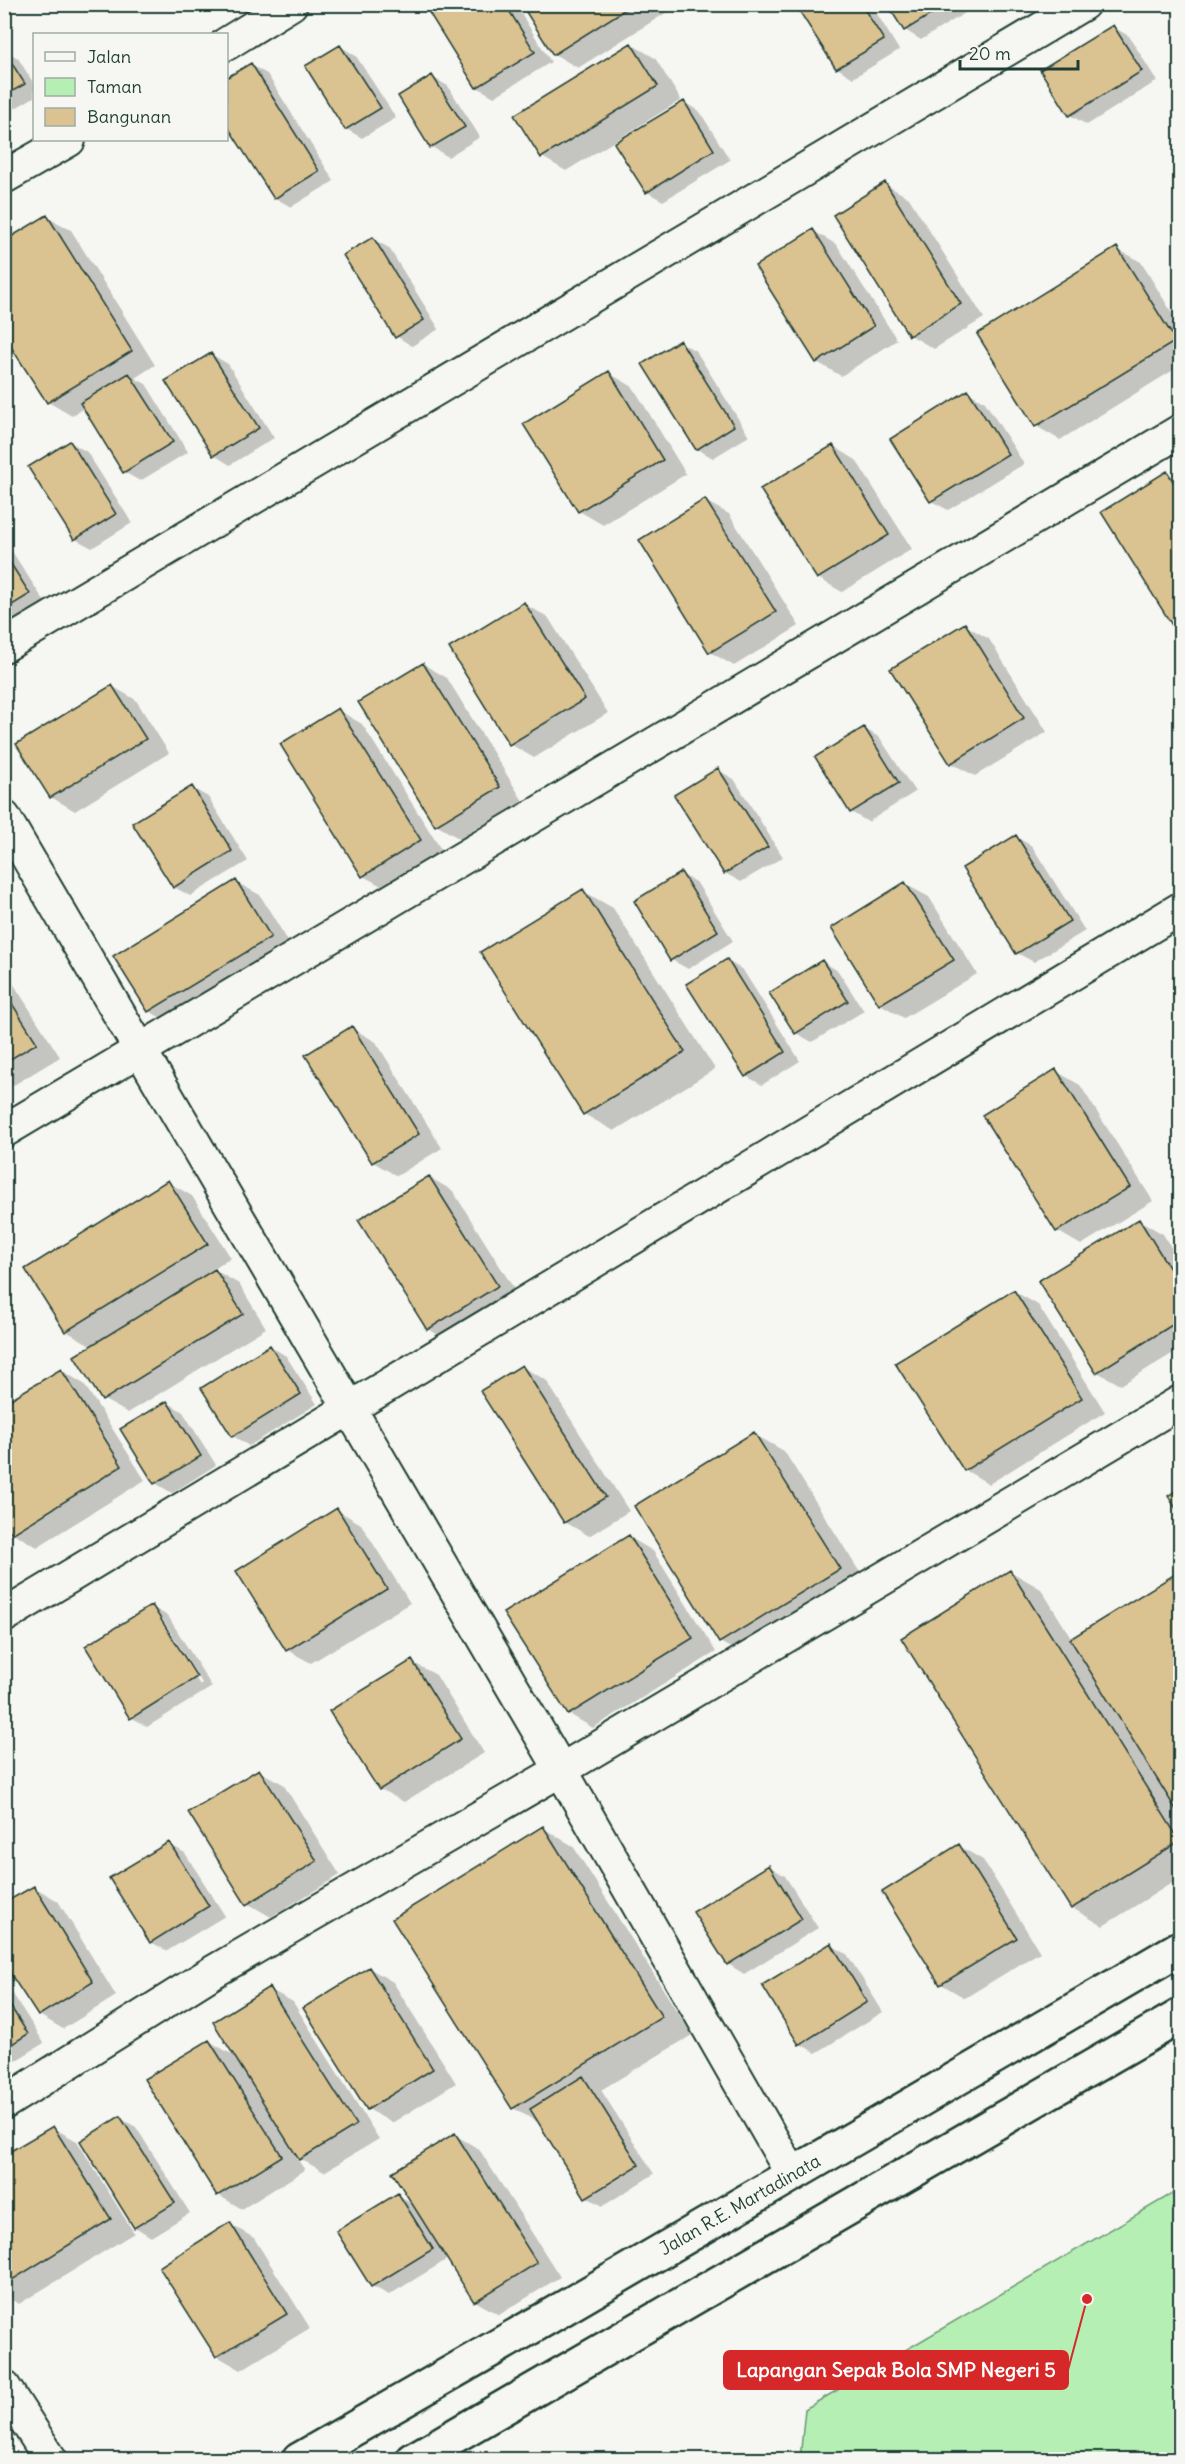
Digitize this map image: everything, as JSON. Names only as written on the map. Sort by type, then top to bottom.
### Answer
[{"type":"highway","name":"Jalan R.E. Martadinata","points":[[299,2460],[1180,1948]]},
{"type":"highway","points":[[413,2460],[1180,2016]]},
{"type":"street","points":[[228,43],[291,4]]},
{"type":"street","points":[[4,646],[1083,4]]},
{"type":"street","points":[[4,177],[67,141]]},
{"type":"street","points":[[4,1131],[1180,431]]},
{"type":"street","points":[[4,816],[561,1770],[792,2174]]},
{"type":"street","points":[[4,1616],[1180,909]]},
{"type":"street","points":[[4,2103],[213,1972],[561,1770],[1180,1402]]},
{"type":"street","points":[[4,2386],[51,2460]]},
{"type":"green space","points":[[1180,2189],[1180,2459],[800,2459],[805,2409]]},
{"type":"building","points":[[438,4],[505,4],[535,52],[476,88],[428,11]]},
{"type":"building","points":[[521,4],[634,4],[553,55]]},
{"type":"building","points":[[795,4],[861,4],[884,40],[836,69]]},
{"type":"building","points":[[887,4],[948,4],[904,31]]},
{"type":"building","points":[[1113,25],[1142,71],[1069,116],[1040,70]]},
{"type":"building","points":[[631,43],[658,86],[541,158],[514,115]]},
{"type":"building","points":[[340,45],[381,108],[345,130],[305,66]]},
{"type":"building","points":[[4,51],[25,84],[4,96]]},
{"type":"building","points":[[251,63],[319,171],[274,199],[228,127],[228,77]]},
{"type":"building","points":[[432,75],[465,127],[430,148],[398,96]]},
{"type":"building","points":[[684,101],[714,150],[646,193],[614,143]]},
{"type":"building","points":[[885,182],[961,304],[909,336],[833,215]]},
{"type":"building","points":[[47,215],[132,351],[47,403],[4,336],[4,241]]},
{"type":"building","points":[[813,229],[874,326],[816,363],[755,266]]},
{"type":"building","points":[[373,237],[424,320],[395,338],[343,255]]},
{"type":"building","points":[[1117,247],[1176,341],[1035,427],[977,334]]},
{"type":"building","points":[[680,340],[734,426],[696,450],[642,364]]},
{"type":"building","points":[[211,353],[259,428],[213,456],[165,381]]},
{"type":"building","points":[[609,371],[663,460],[578,512],[523,424]]},
{"type":"building","points":[[129,373],[173,442],[123,473],[80,403]]},
{"type":"building","points":[[968,390],[1008,454],[930,502],[890,439]]},
{"type":"building","points":[[70,441],[116,514],[74,540],[28,467]]},
{"type":"building","points":[[833,445],[889,535],[817,579],[760,489]]},
{"type":"building","points":[[1167,471],[1180,493],[1180,638],[1101,512]]},
{"type":"building","points":[[705,499],[776,612],[709,653],[639,540]]},
{"type":"building","points":[[4,553],[30,594],[4,610]]},
{"type":"building","points":[[524,602],[585,699],[509,745],[449,648]]},
{"type":"building","points":[[965,623],[1024,718],[950,764],[890,669]]},
{"type":"building","points":[[423,663],[500,787],[435,826],[358,702]]},
{"type":"building","points":[[112,685],[146,739],[50,798],[16,744]]},
{"type":"building","points":[[338,708],[421,840],[362,877],[280,744]]},
{"type":"building","points":[[864,727],[899,783],[850,813],[815,757]]},
{"type":"building","points":[[718,768],[768,847],[724,874],[674,795]]},
{"type":"building","points":[[192,786],[232,851],[173,888],[132,823]]},
{"type":"building","points":[[1016,835],[1070,921],[1016,954],[962,868]]},
{"type":"building","points":[[681,872],[718,931],[670,961],[634,901]]},
{"type":"building","points":[[236,880],[271,937],[148,1012],[113,956]]},
{"type":"building","points":[[905,882],[954,960],[879,1005],[831,928]]},
{"type":"building","points":[[583,889],[685,1052],[583,1115],[480,952]]},
{"type":"building","points":[[727,959],[785,1052],[745,1077],[686,984]]},
{"type":"building","points":[[822,960],[848,1001],[795,1034],[769,993]]},
{"type":"building","points":[[4,991],[37,1043],[4,1063]]},
{"type":"building","points":[[352,1026],[419,1134],[372,1163],[305,1055]]},
{"type":"building","points":[[1056,1069],[1130,1187],[1056,1232],[982,1115]]},
{"type":"building","points":[[429,1176],[498,1286],[427,1330],[358,1220]]},
{"type":"building","points":[[168,1180],[208,1244],[65,1332],[25,1269]]},
{"type":"building","points":[[1139,1219],[1180,1285],[1180,1320],[1096,1373],[1038,1281]]},
{"type":"building","points":[[215,1269],[243,1314],[102,1401],[74,1356]]},
{"type":"building","points":[[1014,1290],[1082,1398],[964,1471],[895,1363]]},
{"type":"building","points":[[270,1345],[301,1394],[232,1437],[201,1388]]},
{"type":"building","points":[[522,1365],[606,1497],[564,1523],[480,1391]]},
{"type":"building","points":[[61,1369],[122,1466],[12,1534],[4,1522],[4,1403]]},
{"type":"building","points":[[167,1401],[201,1456],[154,1484],[120,1429]]},
{"type":"building","points":[[754,1432],[840,1569],[719,1643],[634,1506]]},
{"type":"building","points":[[1180,1488],[1180,1515],[1168,1496]]},
{"type":"building","points":[[337,1508],[387,1589],[286,1651],[236,1571]]},
{"type":"building","points":[[629,1535],[693,1638],[568,1715],[503,1613]]},
{"type":"building","points":[[1010,1570],[1180,1841],[1071,1909],[901,1638]]},
{"type":"building","points":[[1180,1571],[1180,1816],[1070,1639]]},
{"type":"building","points":[[152,1605],[197,1677],[130,1719],[85,1646]]},
{"type":"building","points":[[412,1660],[461,1739],[379,1790],[329,1711]]},
{"type":"building","points":[[259,1769],[317,1861],[246,1905],[188,1812]]},
{"type":"building","points":[[543,1826],[662,2017],[512,2109],[392,1919]]},
{"type":"building","points":[[169,1842],[209,1906],[150,1943],[109,1878]]},
{"type":"building","points":[[959,1844],[1017,1938],[940,1985],[882,1892]]},
{"type":"building","points":[[769,1865],[802,1919],[727,1965],[693,1912]]},
{"type":"building","points":[[34,1886],[93,1982],[38,2016],[4,1964],[4,1903]]},
{"type":"building","points":[[831,1943],[867,2002],[799,2045],[762,1985]]},
{"type":"building","points":[[369,1967],[433,2069],[367,2110],[303,2008]]},
{"type":"building","points":[[269,1987],[356,2125],[299,2160],[213,2022]]},
{"type":"building","points":[[4,1996],[28,2034],[4,2049]]},
{"type":"building","points":[[209,2040],[282,2156],[217,2196],[144,2079]]},
{"type":"building","points":[[583,2076],[639,2165],[585,2198],[530,2109]]},
{"type":"building","points":[[120,2116],[175,2203],[134,2228],[80,2141]]},
{"type":"building","points":[[53,2126],[111,2219],[4,2285],[4,2155]]},
{"type":"building","points":[[455,2133],[537,2263],[474,2302],[392,2172]]},
{"type":"building","points":[[398,2193],[433,2249],[371,2287],[336,2231]]},
{"type":"building","points":[[230,2222],[287,2314],[216,2357],[159,2267]]},
{"type":"place","name":"Lapangan Sepak Bola SMP Negeri 5","points":[[1087,2299]]}]
